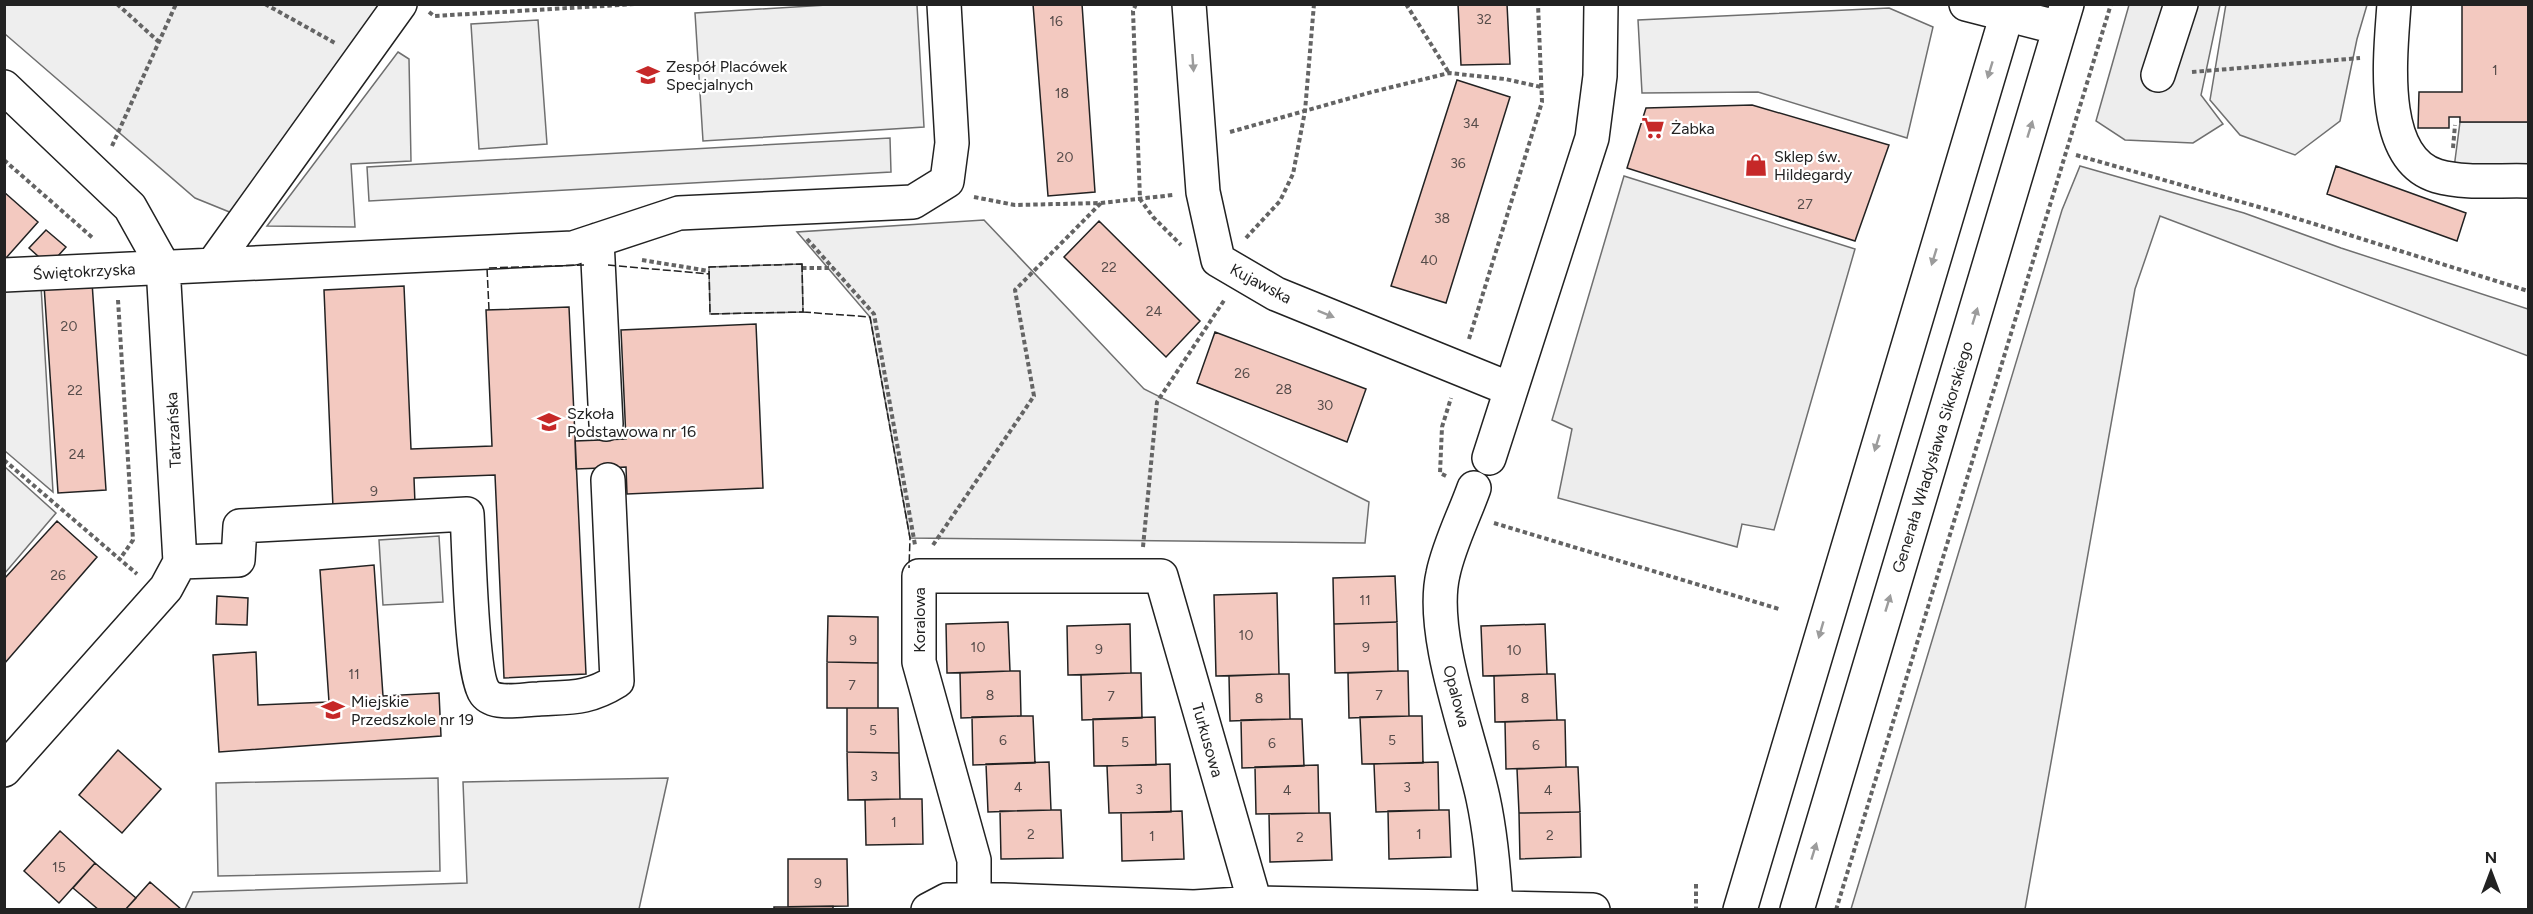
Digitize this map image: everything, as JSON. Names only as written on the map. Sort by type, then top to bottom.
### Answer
[{"type":"street","points":[[944,4],[952,143],[947,181]]},
{"type":"street","name":"Kujawska","points":[[1189,4],[1203,192],[1218,260],[1276,294],[1510,389]]},
{"type":"street","points":[[1489,458],[1592,138],[1600,76],[1601,4]]},
{"type":"street","points":[[1966,4],[2064,16]]},
{"type":"street","points":[[2158,75],[2181,4]]},
{"type":"street","points":[[2394,4],[2391,112],[2400,139],[2416,163],[2434,175],[2457,180],[2529,180]]},
{"type":"street","points":[[214,263],[412,7]]},
{"type":"street","points":[[1740,909],[2008,9]]},
{"type":"street","name":"Generała Władysława Sikorskiego","points":[[1797,909],[2064,16]]},
{"type":"street","name":"Tatrzańska","points":[[4,87],[130,207],[163,266],[180,562]]},
{"type":"street","name":"Świętokrzyska","points":[[4,275],[214,263],[597,247],[680,213],[786,210],[913,202],[947,181]]},
{"type":"street","points":[[597,247],[606,424]]},
{"type":"street","points":[[4,770],[166,588],[180,562],[237,560],[240,526],[467,514],[476,653],[484,692],[494,699],[511,700],[596,694],[617,681],[608,480]]},
{"type":"street","name":"Opalowa","points":[[1469,501],[1442,575],[1441,621],[1447,659],[1483,798],[1494,856],[1496,908]]},
{"type":"street","name":"Koralowa","points":[[974,899],[974,860],[919,662],[920,568],[1151,576]]},
{"type":"street","name":"Turkusowa","points":[[1151,576],[1255,903]]},
{"type":"street","points":[[928,909],[947,900],[974,899],[1194,908],[1255,903],[1593,909]]},
{"type":"path","points":[[117,4],[159,42]]},
{"type":"path","points":[[98,177],[176,4]]},
{"type":"path","points":[[265,4],[341,46]]},
{"type":"path","points":[[412,7],[434,16],[636,4]]},
{"type":"path","points":[[1218,260],[1250,234],[1280,201],[1293,174],[1305,111],[1314,4]]},
{"type":"path","points":[[1406,4],[1449,73]]},
{"type":"path","points":[[1538,4],[1542,102],[1442,427],[1440,473],[1469,501],[1779,609]]},
{"type":"path","points":[[1836,909],[2111,4]]},
{"type":"path","points":[[2158,75],[2354,60],[2391,48]]},
{"type":"path","points":[[1199,141],[1449,73],[1505,79],[1541,87]]},
{"type":"path","points":[[2076,155],[2273,211],[2529,291]]},
{"type":"path","points":[[4,160],[113,255],[116,269],[133,540],[120,559]]},
{"type":"path","points":[[947,181],[957,194],[1015,205],[1101,203],[1203,192]]},
{"type":"path","points":[[920,568],[1034,396],[1015,290],[1101,203]]},
{"type":"path","points":[[786,210],[793,224],[874,314],[920,568]]},
{"type":"path","points":[[597,247],[709,271]]},
{"type":"path","points":[[802,268],[833,268]]},
{"type":"path","points":[[1151,576],[1157,402],[1226,298]]},
{"type":"path","points":[[4,460],[144,580],[151,604]]},
{"type":"path","points":[[1696,884],[1696,909]]},
{"type":"shaded area","points":[[2226,4],[2367,5],[2357,39],[2340,121],[2295,155],[2240,135],[2210,100]]},
{"type":"shaded area","points":[[5,5],[380,5],[232,213],[195,198],[5,34]]},
{"type":"shaded area","points":[[827,5],[917,5],[924,127],[703,141],[695,13]]},
{"type":"shaded area","points":[[2129,5],[2220,5],[2201,95],[2223,124],[2193,143],[2125,140],[2096,121]]},
{"type":"shaded area","points":[[1889,8],[1933,27],[1907,138],[1758,92],[1642,93],[1638,20]]},
{"type":"shaded area","points":[[538,20],[547,144],[479,149],[471,24]]},
{"type":"shaded area","points":[[398,52],[409,59],[411,161],[351,164],[355,227],[267,226]]},
{"type":"shaded area","points":[[2460,122],[2528,122],[2528,170],[2454,168]]},
{"type":"shaded area","points":[[890,138],[891,172],[369,201],[367,167]]},
{"type":"shaded area","points":[[2080,166],[2244,213],[2341,248],[2528,309],[2528,356],[2160,216],[2135,289],[2025,909],[1851,909],[2062,210]]},
{"type":"shaded area","points":[[1624,176],[1855,249],[1774,530],[1742,524],[1737,547],[1558,498],[1572,429],[1552,420]]},
{"type":"shaded area","points":[[984,220],[1144,389],[1369,502],[1365,543],[910,538],[870,317],[797,232]]},
{"type":"shaded area","points":[[802,264],[803,312],[710,314],[709,267]]},
{"type":"shaded area","points":[[41,286],[53,492],[5,451],[5,288]]},
{"type":"shaded area","points":[[5,467],[56,513],[5,573]]},
{"type":"shaded area","points":[[439,536],[443,602],[383,605],[379,540]]},
{"type":"shaded area","points":[[438,778],[440,871],[218,876],[216,783]]},
{"type":"shaded area","points":[[668,778],[639,909],[185,909],[193,892],[467,883],[463,782]]},
{"type":"building","points":[[1033,4],[1082,4],[1095,192],[1048,196]]},
{"type":"building","points":[[1458,4],[1507,4],[1510,64],[1461,65]]},
{"type":"building","points":[[2462,4],[2528,4],[2528,122],[2460,122],[2460,117],[2449,117],[2449,128],[2418,128],[2419,92],[2462,92]]},
{"type":"building","points":[[1457,80],[1510,97],[1446,303],[1391,286]]},
{"type":"building","points":[[1752,105],[1889,145],[1855,241],[1627,168],[1646,108]]},
{"type":"building","points":[[2336,166],[2466,213],[2457,241],[2327,194]]},
{"type":"building","points":[[4,192],[38,222],[6,258],[4,257]]},
{"type":"building","points":[[1099,221],[1200,321],[1166,357],[1064,257]]},
{"type":"building","points":[[46,230],[66,247],[49,266],[29,248]]},
{"type":"building","points":[[92,282],[106,490],[58,493],[44,285]]},
{"type":"building","points":[[404,286],[411,449],[492,446],[486,310],[569,307],[586,674],[504,678],[495,475],[414,478],[415,504],[333,508],[324,290]]},
{"type":"building","points":[[756,324],[763,488],[627,494],[626,467],[576,469],[575,441],[626,439],[621,330]]},
{"type":"building","points":[[1215,332],[1366,389],[1347,442],[1197,383]]},
{"type":"building","points":[[57,521],[97,557],[4,664],[4,579]]},
{"type":"building","points":[[374,565],[383,696],[439,693],[441,736],[219,752],[213,655],[256,652],[258,705],[329,702],[320,570]]},
{"type":"building","points":[[1395,576],[1397,622],[1334,624],[1333,578]]},
{"type":"building","points":[[1277,593],[1279,674],[1216,676],[1214,595]]},
{"type":"building","points":[[217,596],[248,598],[247,625],[216,624]]},
{"type":"building","points":[[828,616],[878,617],[878,663],[827,662]]},
{"type":"building","points":[[1008,622],[1010,671],[947,673],[946,624]]},
{"type":"building","points":[[1397,622],[1398,671],[1335,673],[1334,624]]},
{"type":"building","points":[[1130,624],[1131,673],[1068,675],[1067,626]]},
{"type":"building","points":[[1545,624],[1547,674],[1483,676],[1481,626]]},
{"type":"building","points":[[827,662],[878,663],[878,708],[827,708]]},
{"type":"building","points":[[1020,671],[1021,716],[961,718],[960,673]]},
{"type":"building","points":[[1408,671],[1409,716],[1349,718],[1348,673]]},
{"type":"building","points":[[1141,673],[1142,718],[1082,720],[1081,675]]},
{"type":"building","points":[[1289,674],[1290,719],[1230,721],[1229,676]]},
{"type":"building","points":[[1555,674],[1557,720],[1495,722],[1494,676]]},
{"type":"building","points":[[847,708],[898,708],[899,753],[847,752]]},
{"type":"building","points":[[1033,716],[1035,763],[973,765],[972,717]]},
{"type":"building","points":[[1422,716],[1423,763],[1362,764],[1360,717]]},
{"type":"building","points":[[1155,717],[1156,765],[1094,766],[1093,719]]},
{"type":"building","points":[[1302,719],[1304,766],[1242,768],[1241,720]]},
{"type":"building","points":[[1565,720],[1566,767],[1506,769],[1505,722]]},
{"type":"building","points":[[118,750],[161,789],[122,833],[79,795]]},
{"type":"building","points":[[847,752],[899,753],[900,799],[848,800]]},
{"type":"building","points":[[1049,762],[1051,810],[988,812],[986,764]]},
{"type":"building","points":[[1438,762],[1439,810],[1376,812],[1374,764]]},
{"type":"building","points":[[1170,764],[1171,812],[1109,813],[1107,766]]},
{"type":"building","points":[[1318,765],[1319,813],[1256,814],[1255,767]]},
{"type":"building","points":[[1578,767],[1580,812],[1519,813],[1517,769]]},
{"type":"building","points":[[922,799],[923,844],[866,845],[865,800]]},
{"type":"building","points":[[1061,810],[1063,858],[1001,859],[1000,811]]},
{"type":"building","points":[[1449,810],[1451,857],[1389,859],[1388,811]]},
{"type":"building","points":[[1182,811],[1184,859],[1122,861],[1121,813]]},
{"type":"building","points":[[1580,812],[1581,857],[1520,859],[1519,813]]},
{"type":"building","points":[[1330,813],[1332,860],[1270,862],[1269,814]]},
{"type":"building","points":[[60,831],[95,863],[59,903],[24,871]]},
{"type":"building","points":[[788,859],[847,859],[848,906],[788,907]]},
{"type":"building","points":[[95,863],[136,898],[125,910],[99,910],[73,888]]},
{"type":"building","points":[[150,882],[182,910],[125,910]]},
{"type":"building","points":[[833,906],[833,910],[774,910],[774,907]]},
{"type":"fence","points":[[802,264],[803,312],[710,314],[709,267],[802,264]]},
{"type":"fence","points":[[489,310],[487,268],[584,265]]},
{"type":"fence","points":[[608,265],[709,274]]},
{"type":"fence","points":[[803,312],[870,317],[910,538],[909,568]]},
{"type":"place","name":"Zespół Placówek Specjalnych","points":[[648,75]]},
{"type":"place","name":"Żabka","points":[[1653,128]]},
{"type":"place","name":"Sklep św. Hildegardy","points":[[1756,165]]},
{"type":"place","name":"Szkoła Podstawowa nr 16","points":[[549,422]]},
{"type":"place","name":"Miejskie Przedszkole nr 19","points":[[333,710]]}]
